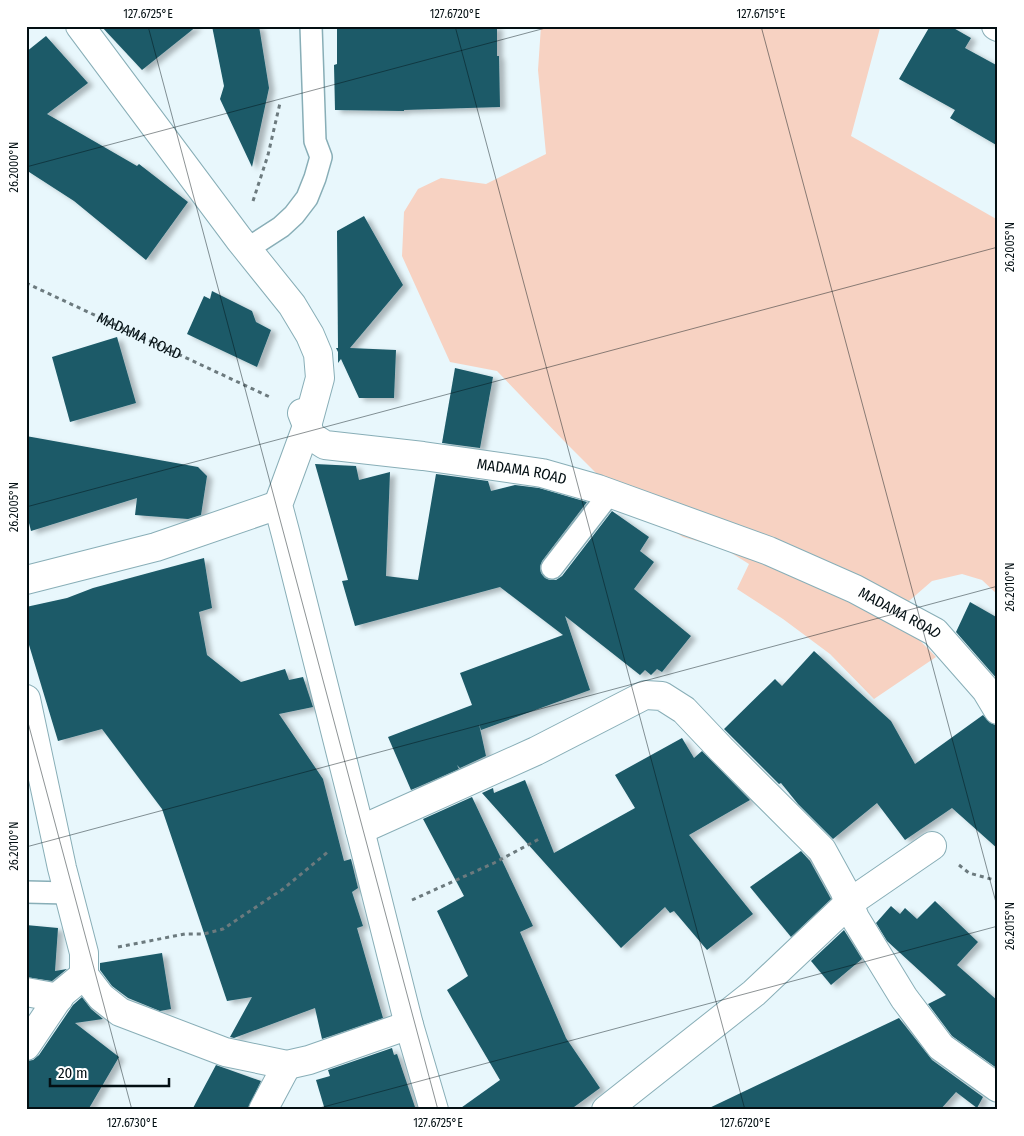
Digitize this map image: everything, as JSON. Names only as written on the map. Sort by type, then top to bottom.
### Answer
[{"type":"street","points":[[80,26],[243,244],[292,305],[310,334],[318,354],[320,378],[302,418],[278,505],[409,1025],[434,1110]]},
{"type":"street","name":"MADAMA ROAD","points":[[302,418],[311,436],[325,445],[423,456],[542,474],[610,493],[769,550],[855,589],[935,632],[986,690],[998,710]]},
{"type":"street","points":[[26,580],[156,547],[278,505]]},
{"type":"street","points":[[360,830],[536,751],[645,695],[662,696],[684,710],[720,749],[822,850],[844,890],[855,918],[904,998],[941,1047],[998,1088]]},
{"type":"street","points":[[26,699],[84,964],[101,996],[120,1012],[225,1052],[287,1065],[309,1060],[409,1025]]},
{"type":"street","points":[[606,1110],[754,993],[849,904],[932,846]]},
{"type":"street","points":[[26,1046],[84,964]]},
{"type":"street","points":[[26,992],[59,998]]},
{"type":"street","points":[[263,1110],[287,1065]]},
{"type":"lane","points":[[243,244],[282,227],[294,215],[307,198],[321,157],[315,141],[311,26]]},
{"type":"lane","points":[[552,568],[610,493]]},
{"type":"lane","points":[[26,892],[68,892]]},
{"type":"path","points":[[243,244],[248,215],[268,155],[282,95]]},
{"type":"path","name":"MADAMA ROAD","points":[[26,283],[302,418]]},
{"type":"path","points":[[84,964],[156,940],[185,934],[204,934],[223,929],[283,889],[338,842],[360,830]]},
{"type":"path","points":[[382,913],[494,863],[539,839]]},
{"type":"path","points":[[932,846],[969,872],[998,881]]},
{"type":"shaded area","points":[[541,26],[881,26],[851,136],[998,220],[998,595],[982,580],[962,574],[932,581],[894,614],[936,657],[874,699],[830,654],[783,619],[737,589],[749,564],[725,549],[683,537],[621,498],[497,371],[450,362],[402,256],[404,212],[418,189],[441,178],[486,184],[546,154],[538,70]]},
{"type":"building","points":[[101,26],[197,26],[142,70]]},
{"type":"building","points":[[212,26],[259,26],[269,88],[252,167],[220,99],[224,86]]},
{"type":"building","points":[[337,26],[497,26],[500,107],[404,111],[335,110],[334,65],[337,64]]},
{"type":"building","points":[[930,26],[950,26],[971,38],[965,48],[998,66],[998,146],[950,118],[955,110],[899,79]]},
{"type":"building","points":[[46,36],[88,83],[47,114],[137,166],[139,164],[188,202],[146,260],[74,201],[26,170],[26,52]]},
{"type":"building","points":[[364,216],[403,285],[350,348],[396,350],[394,398],[359,398],[341,359],[338,363],[336,348],[338,348],[337,231]]},
{"type":"building","points":[[212,291],[252,311],[256,322],[271,330],[257,367],[187,334],[204,296],[210,299]]},
{"type":"building","points":[[117,337],[136,403],[70,422],[52,357]]},
{"type":"building","points":[[455,368],[493,377],[480,448],[442,443]]},
{"type":"building","points":[[26,436],[198,467],[207,476],[201,515],[188,519],[135,515],[137,498],[31,531],[26,511]]},
{"type":"building","points":[[315,464],[356,466],[359,480],[390,472],[386,576],[418,580],[436,474],[488,481],[491,491],[515,485],[539,488],[587,502],[542,561],[541,573],[550,580],[556,580],[562,576],[612,511],[649,537],[640,551],[654,562],[634,589],[691,636],[662,672],[657,669],[651,675],[645,670],[640,675],[565,616],[590,690],[481,730],[479,724],[486,756],[460,768],[457,765],[459,769],[411,790],[388,737],[472,705],[460,673],[563,635],[500,587],[355,626],[342,581],[348,580]]},
{"type":"building","points":[[204,558],[212,608],[199,612],[207,655],[241,682],[285,669],[289,680],[303,677],[313,707],[279,714],[323,779],[344,861],[351,859],[358,888],[352,892],[363,926],[357,928],[383,1018],[322,1039],[315,1008],[234,1038],[230,1037],[252,997],[227,1001],[162,809],[102,729],[58,741],[26,635],[26,607],[67,598],[93,588]]},
{"type":"building","points":[[970,602],[998,618],[998,680],[956,632]]},
{"type":"building","points":[[814,651],[891,721],[915,764],[983,715],[990,723],[998,726],[998,849],[952,808],[905,840],[877,803],[833,839],[798,804],[781,783],[779,784],[724,729],[775,679],[782,686]]},
{"type":"building","points":[[682,738],[694,758],[702,751],[750,800],[689,835],[753,914],[707,950],[674,911],[670,913],[665,907],[621,948],[482,793],[493,788],[494,793],[525,780],[554,853],[635,808],[615,775]]},
{"type":"building","points":[[472,797],[533,926],[520,932],[566,1038],[600,1088],[570,1110],[458,1110],[500,1080],[447,990],[468,976],[437,911],[464,896],[423,819]]},
{"type":"building","points":[[801,851],[810,861],[831,899],[791,937],[750,887]]},
{"type":"building","points":[[935,901],[978,942],[957,965],[998,1001],[998,1069],[952,1036],[928,1004],[946,995],[887,941],[876,923],[891,906],[900,914],[905,908],[917,919]]},
{"type":"building","points":[[26,925],[58,928],[55,971],[67,969],[52,981],[26,977]]},
{"type":"building","points":[[844,930],[862,959],[831,985],[811,961]]},
{"type":"building","points":[[162,953],[171,1009],[160,1011],[128,998],[112,986],[100,970],[100,963]]},
{"type":"building","points":[[82,997],[91,1009],[103,1019],[75,1023],[119,1057],[88,1110],[26,1110],[26,1061],[33,1060],[39,1055],[73,1005]]},
{"type":"building","points":[[899,1018],[932,1060],[983,1097],[977,1108],[956,1092],[940,1110],[705,1110]]},
{"type":"building","points":[[392,1048],[394,1055],[397,1054],[416,1110],[325,1110],[316,1080],[330,1076],[328,1070]]},
{"type":"building","points":[[216,1065],[261,1081],[247,1110],[192,1110]]}]
